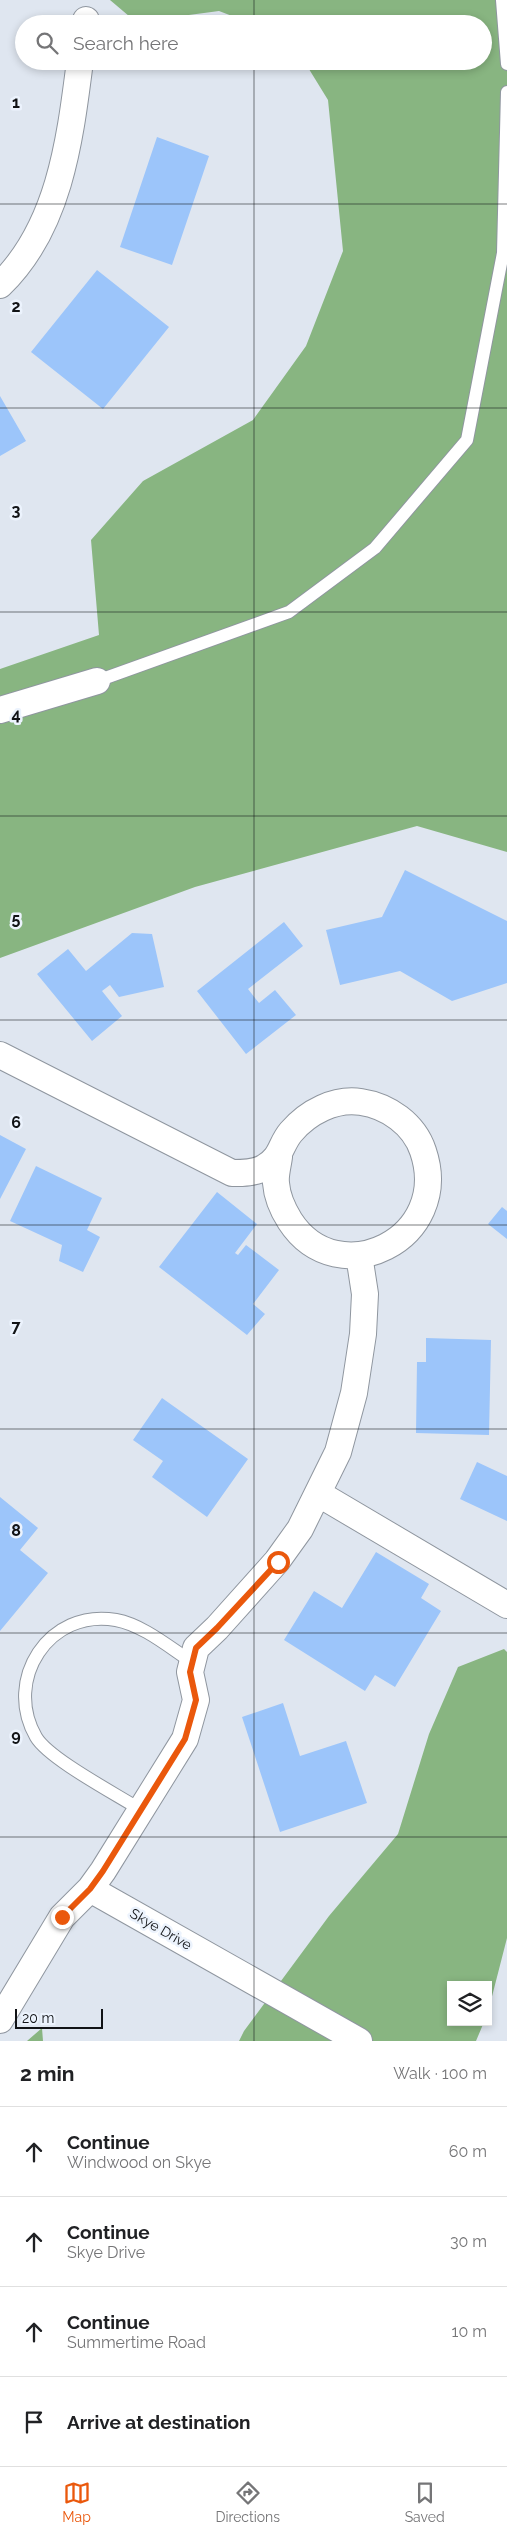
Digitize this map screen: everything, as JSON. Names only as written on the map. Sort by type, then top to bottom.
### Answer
[{"type":"street","points":[[0,285],[28,249],[47,214],[58,184],[70,137],[79,70]]},
{"type":"street","points":[[0,710],[97,681]]},
{"type":"street","points":[[0,1055],[232,1173],[263,1168],[279,1157]]},
{"type":"street","points":[[360,1102],[386,1109],[407,1125],[421,1144],[428,1167],[429,1191],[421,1214],[407,1233],[387,1247],[359,1255],[341,1254],[318,1247],[297,1231],[282,1209],[276,1183],[279,1157],[290,1133],[309,1114],[334,1104],[360,1102]]},
{"type":"street","points":[[0,2020],[62,1917],[90,1889],[185,1739],[192,1720],[196,1700],[190,1672],[196,1648],[278,1562],[300,1529],[319,1494],[338,1452],[354,1394],[363,1334],[365,1294],[359,1255]]},
{"type":"street","points":[[319,1494],[507,1606]]},
{"type":"street","name":"Skye Drive","points":[[90,1889],[359,2041]]},
{"type":"lane","points":[[502,0],[507,64]]},
{"type":"lane","points":[[97,681],[289,612],[375,548],[467,440],[503,253],[507,92]]},
{"type":"lane","points":[[141,1810],[54,1756],[36,1738],[26,1714],[25,1688],[31,1663],[45,1642],[66,1627],[91,1619],[116,1620],[140,1629],[192,1662]]},
{"type":"green space","points":[[110,0],[507,0],[507,852],[417,826],[195,887],[0,958],[0,669],[99,635],[91,540],[143,481],[253,420],[306,346],[343,251],[328,100],[310,70],[492,70],[492,15],[229,15],[219,11],[189,15],[128,15]]},
{"type":"green space","points":[[504,1649],[507,1652],[507,1938],[492,1996],[492,1981],[447,1981],[447,2026],[482,2026],[476,2041],[239,2041],[244,2031],[329,1916],[398,1834],[429,1734],[458,1667]]},
{"type":"green space","points":[[42,2028],[43,2041],[27,2041]]},
{"type":"building","points":[[157,137],[209,156],[172,265],[120,247]]},
{"type":"building","points":[[97,270],[169,327],[103,409],[31,352]]},
{"type":"building","points":[[0,396],[26,441],[0,456]]},
{"type":"building","points":[[405,870],[507,921],[507,983],[452,1001],[400,971],[340,985],[326,930],[382,917]]},
{"type":"building","points":[[284,922],[303,946],[248,989],[259,1003],[275,990],[296,1015],[246,1054],[197,991]]},
{"type":"building","points":[[132,933],[152,934],[164,987],[119,997],[110,985],[102,991],[122,1016],[92,1041],[37,974],[68,949],[86,971]]},
{"type":"building","points":[[0,1135],[26,1149],[0,1199]]},
{"type":"building","points":[[36,1166],[102,1198],[87,1230],[100,1237],[83,1272],[59,1261],[62,1245],[10,1221]]},
{"type":"building","points":[[217,1192],[257,1224],[235,1253],[238,1255],[246,1245],[279,1270],[253,1304],[265,1314],[247,1335],[159,1267]]},
{"type":"building","points":[[502,1207],[507,1211],[507,1239],[488,1224]]},
{"type":"building","points":[[426,1338],[491,1340],[489,1435],[416,1433],[417,1362],[426,1362]]},
{"type":"building","points":[[162,1398],[248,1459],[207,1517],[152,1477],[163,1461],[133,1440]]},
{"type":"building","points":[[477,1462],[507,1476],[507,1521],[460,1499]]},
{"type":"building","points":[[0,1497],[38,1528],[20,1550],[48,1573],[0,1631]]},
{"type":"building","points":[[376,1552],[429,1584],[421,1598],[441,1611],[395,1687],[375,1675],[365,1691],[284,1640],[314,1591],[342,1608]]},
{"type":"building","points":[[283,1703],[300,1756],[346,1741],[367,1803],[280,1832],[242,1717]]},
{"type":"route","points":[[62,1917],[90,1889],[103,1871],[185,1739],[192,1720],[196,1700],[190,1672],[196,1648],[278,1562]]}]
